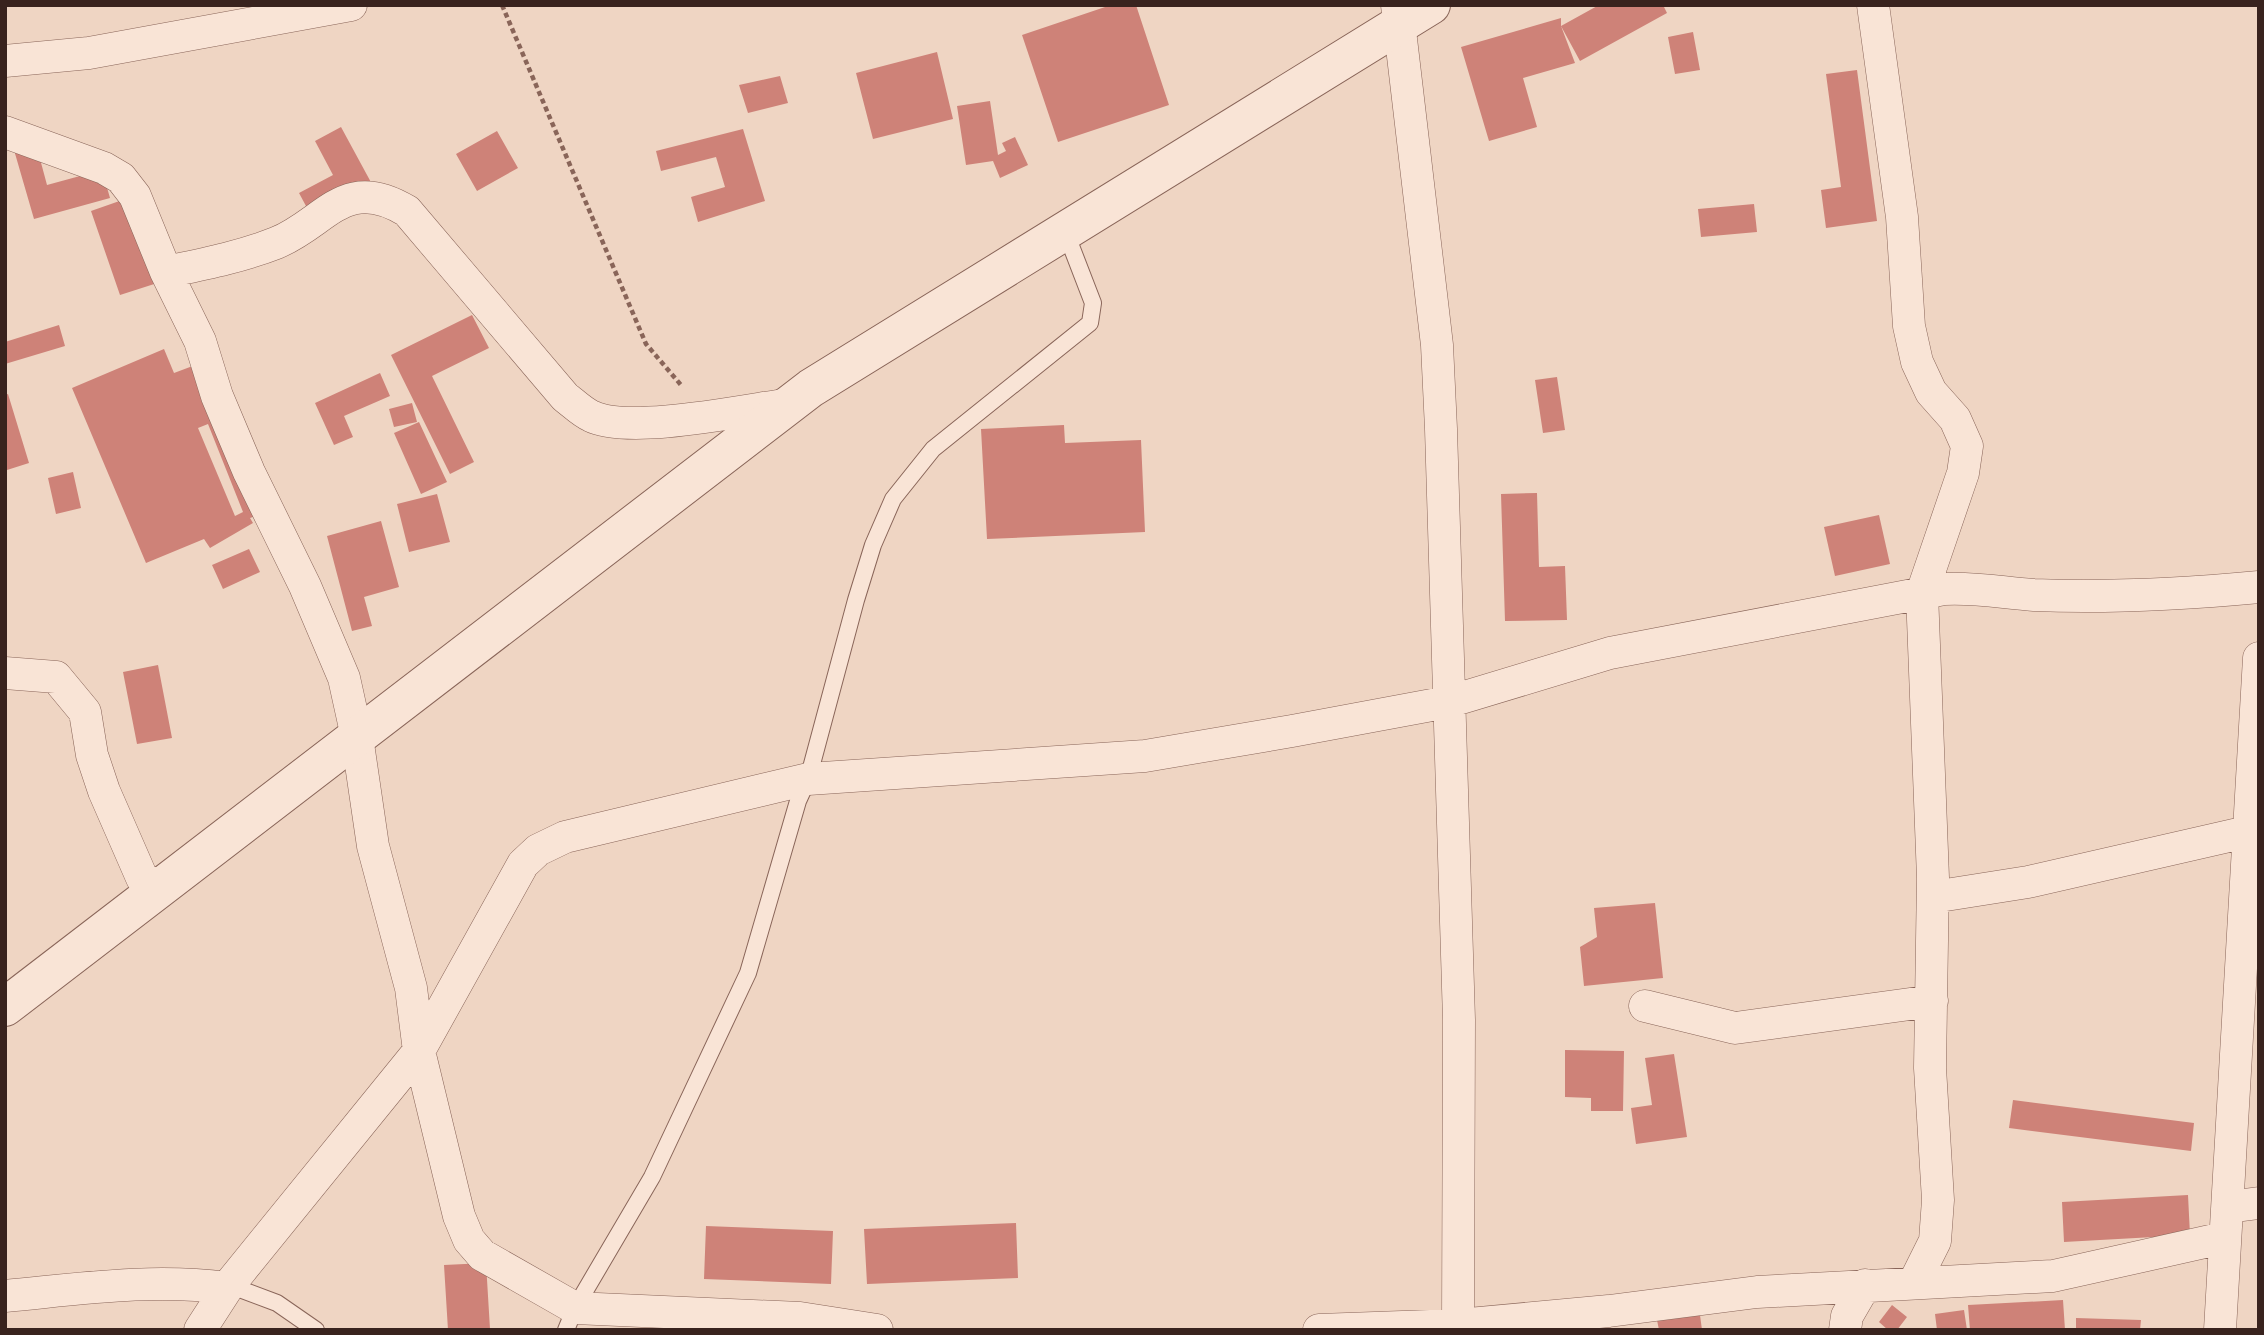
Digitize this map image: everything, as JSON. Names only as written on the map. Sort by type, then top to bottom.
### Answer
[{"type":"street","points":[[5,61],[89,53],[261,14],[351,5]]},
{"type":"street","points":[[1873,5],[1902,217],[1909,326],[1917,362],[1931,392],[1955,419],[1967,446],[1963,473],[1922,593],[1933,897],[1930,1068],[1938,1200],[1935,1241],[1915,1281]]},
{"type":"street","points":[[5,1007],[811,388],[1066,233],[1409,11],[1437,345],[1459,1020],[1458,1328]]},
{"type":"street","points":[[5,132],[104,168],[121,178],[135,196],[166,272],[200,341],[217,396],[249,472],[305,586],[344,678],[357,737],[373,846],[411,988],[419,1051],[459,1216],[469,1240],[498,1266],[571,1319],[800,1318],[877,1330]]},
{"type":"street","points":[[166,272],[238,257],[280,242],[342,202],[366,197],[387,199],[407,211],[565,397],[592,417],[615,422],[646,422],[790,404]]},
{"type":"street","points":[[200,1330],[228,1286],[419,1051],[523,864],[538,850],[565,837],[808,779],[1145,757],[1448,702],[1610,653],[1922,593],[1972,587],[2033,595],[2136,595],[2259,587]]},
{"type":"street","points":[[2220,1330],[2259,658]]},
{"type":"street","points":[[5,673],[57,677],[85,712],[92,755],[104,792],[142,878],[161,888]]},
{"type":"street","points":[[1933,897],[2028,882],[2251,831]]},
{"type":"street","points":[[1645,1006],[1735,1028],[1932,1001]]},
{"type":"street","points":[[1319,1330],[1458,1328],[1757,1292],[1915,1281],[2053,1276],[2225,1222],[2259,1203]]},
{"type":"street","points":[[5,1296],[129,1282],[184,1282],[228,1286]]},
{"type":"street","points":[[1844,1330],[1847,1316],[1865,1284]]},
{"type":"lane","points":[[571,1319],[652,1177],[748,973],[798,801],[808,779],[856,600],[873,545],[893,499],[933,449],[1090,323],[1093,303],[1066,233]]},
{"type":"lane","points":[[228,1286],[277,1303],[316,1330]]},
{"type":"path","points":[[502,5],[646,344],[672,378],[719,414]]},
{"type":"building","points":[[1111,5],[1136,5],[1169,105],[1058,142],[1022,35]]},
{"type":"building","points":[[1599,5],[1663,5],[1667,13],[1580,61],[1561,26]]},
{"type":"building","points":[[1561,18],[1561,26],[1575,63],[1523,78],[1537,127],[1489,141],[1461,47]]},
{"type":"building","points":[[1693,32],[1700,70],[1675,74],[1668,37]]},
{"type":"building","points":[[937,52],[953,119],[873,139],[856,73]]},
{"type":"building","points":[[1857,70],[1877,221],[1826,228],[1821,190],[1841,187],[1826,74]]},
{"type":"building","points":[[780,76],[788,103],[748,113],[739,85]]},
{"type":"building","points":[[990,101],[998,155],[1006,151],[1002,143],[1015,137],[1028,165],[1000,178],[993,161],[966,165],[957,106]]},
{"type":"building","points":[[341,127],[373,186],[313,219],[299,193],[333,175],[315,141]]},
{"type":"building","points":[[743,129],[765,201],[698,222],[691,197],[725,187],[716,157],[661,171],[656,151]]},
{"type":"building","points":[[497,131],[518,168],[477,191],[456,154]]},
{"type":"building","points":[[36,144],[47,185],[102,170],[110,198],[34,219],[14,150]]},
{"type":"building","points":[[148,191],[176,277],[120,295],[91,211]]},
{"type":"building","points":[[1754,204],[1757,232],[1701,237],[1698,209]]},
{"type":"building","points":[[472,315],[489,348],[432,376],[474,462],[450,474],[391,355]]},
{"type":"building","points":[[59,325],[65,346],[5,364],[5,342]]},
{"type":"building","points":[[164,349],[174,373],[206,361],[275,510],[250,518],[253,523],[210,548],[204,539],[146,563],[72,388]],"holes":[[[208,424],[243,512],[235,516],[198,428]]]},
{"type":"building","points":[[380,373],[390,396],[344,416],[353,437],[334,445],[315,403]]},
{"type":"building","points":[[1557,377],[1565,430],[1543,433],[1535,380]]},
{"type":"building","points":[[8,394],[29,463],[7,470],[5,395]]},
{"type":"building","points":[[412,403],[417,422],[394,427],[389,409]]},
{"type":"building","points":[[419,422],[447,482],[421,494],[394,433]]},
{"type":"building","points":[[1064,425],[1065,443],[1141,440],[1145,532],[987,539],[981,429]]},
{"type":"building","points":[[73,472],[81,508],[56,514],[48,478]]},
{"type":"building","points":[[1537,493],[1539,567],[1565,566],[1567,620],[1505,621],[1501,494]]},
{"type":"building","points":[[437,494],[450,542],[409,552],[397,504]]},
{"type":"building","points":[[1879,515],[1890,564],[1835,576],[1824,527]]},
{"type":"building","points":[[381,521],[399,587],[364,597],[372,626],[352,631],[327,536]]},
{"type":"building","points":[[249,549],[260,572],[223,589],[212,565]]},
{"type":"building","points":[[158,665],[172,738],[137,744],[123,672]]},
{"type":"building","points":[[1655,903],[1663,978],[1584,986],[1580,947],[1597,937],[1594,908]]},
{"type":"building","points":[[1565,1050],[1624,1051],[1623,1111],[1591,1111],[1591,1098],[1565,1097]]},
{"type":"building","points":[[1674,1054],[1687,1137],[1636,1144],[1631,1108],[1652,1105],[1645,1058]]},
{"type":"building","points":[[2013,1100],[2194,1123],[2191,1151],[2009,1128]]},
{"type":"building","points":[[2188,1195],[2190,1235],[2064,1242],[2062,1202]]},
{"type":"building","points":[[1016,1223],[1018,1278],[867,1284],[864,1229]]},
{"type":"building","points":[[706,1226],[833,1231],[831,1284],[704,1279]]},
{"type":"building","points":[[486,1263],[490,1329],[448,1330],[444,1265]]},
{"type":"building","points":[[2063,1300],[2065,1330],[1970,1330],[1968,1305]]},
{"type":"building","points":[[1892,1305],[1907,1317],[1897,1330],[1888,1330],[1879,1322]]},
{"type":"building","points":[[1964,1310],[1967,1330],[1937,1330],[1935,1314]]},
{"type":"building","points":[[1700,1315],[1702,1330],[1659,1330],[1657,1320]]},
{"type":"building","points":[[2076,1318],[2141,1320],[2140,1330],[2076,1330]]}]
